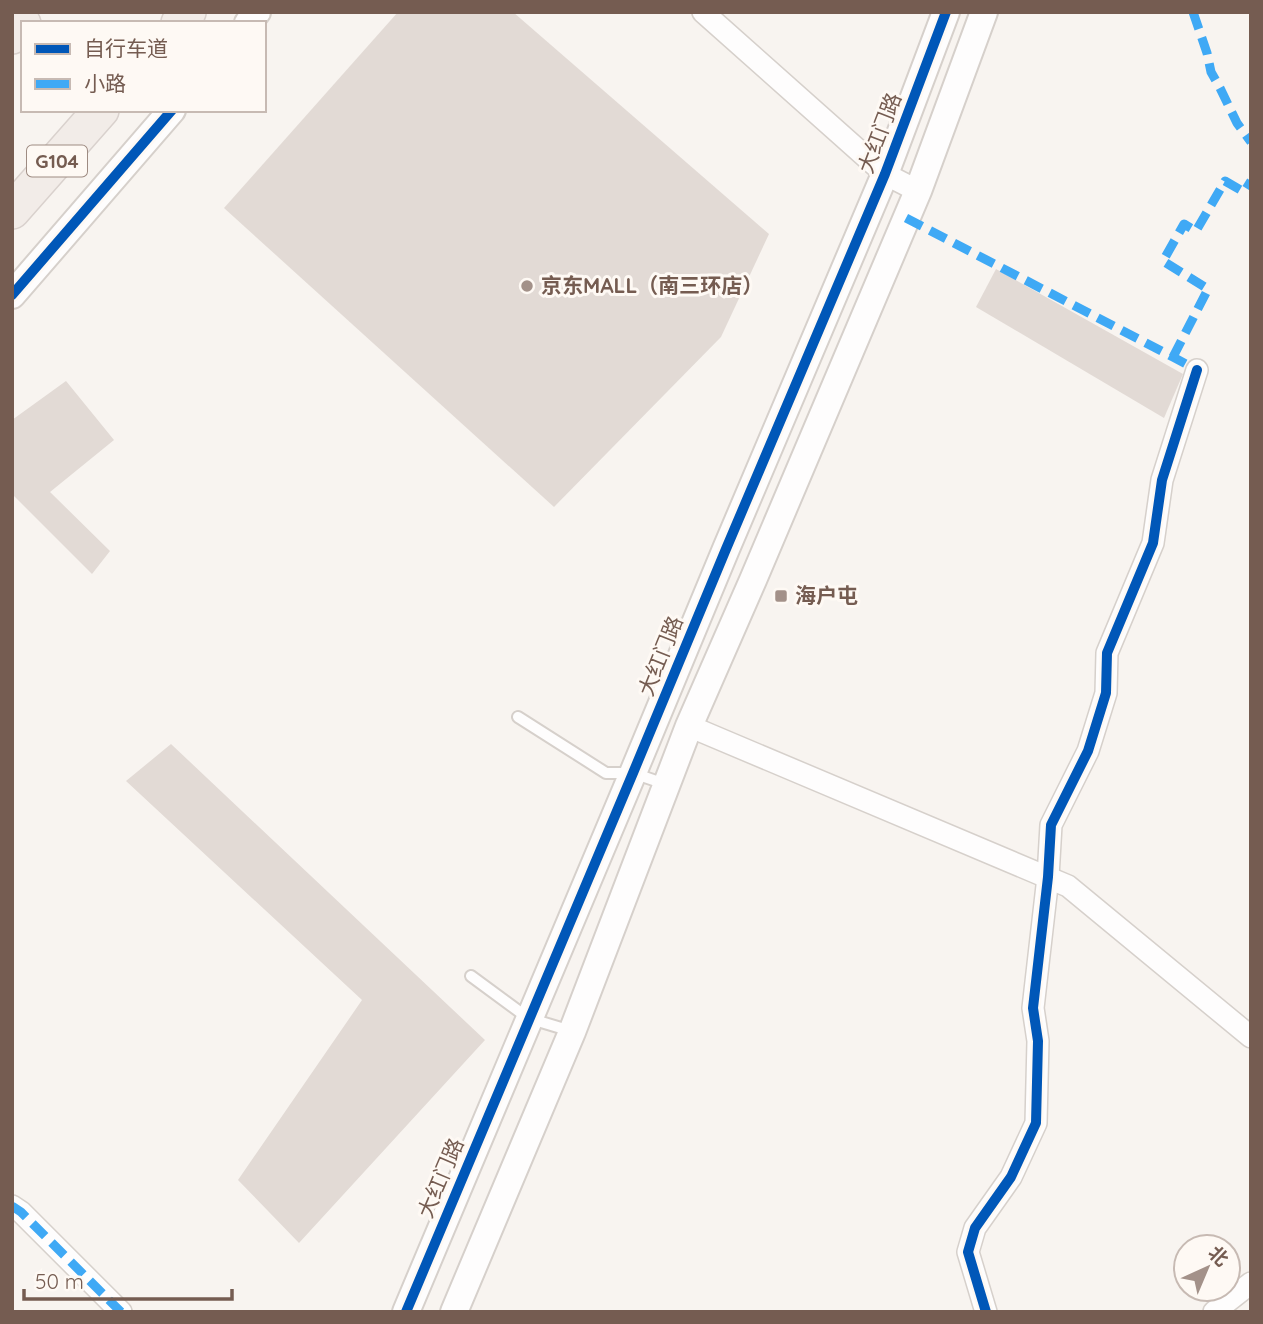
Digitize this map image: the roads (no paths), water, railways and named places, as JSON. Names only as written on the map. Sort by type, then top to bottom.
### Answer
[{"type":"highway","name":"G104","points":[[16,212],[99,112]]},
{"type":"street","points":[[703,12],[885,174],[918,191]]},
{"type":"street","name":"大红门路","points":[[406,1312],[885,174],[946,12]]},
{"type":"street","points":[[454,1312],[572,1032],[689,726],[759,568],[918,191],[984,12]]},
{"type":"street","points":[[12,295],[170,112]]},
{"type":"street","points":[[986,1312],[968,1252],[975,1228],[1011,1177],[1037,1123],[1038,1041],[1033,1008],[1048,877],[1051,825],[1088,751],[1106,693],[1107,653],[1153,543],[1162,480],[1197,370]]},
{"type":"street","points":[[689,726],[1068,886],[1251,1037]]},
{"type":"street","points":[[12,1206],[121,1312]]},
{"type":"street","points":[[1214,1312],[1251,1283]]},
{"type":"lane","points":[[518,717],[606,773],[633,772],[668,785]]},
{"type":"lane","points":[[471,976],[528,1018],[572,1032]]},
{"type":"place","name":"京东MALL（南三环店）","points":[[527,286]]},
{"type":"place","name":"海户屯","points":[[781,596]]}]
